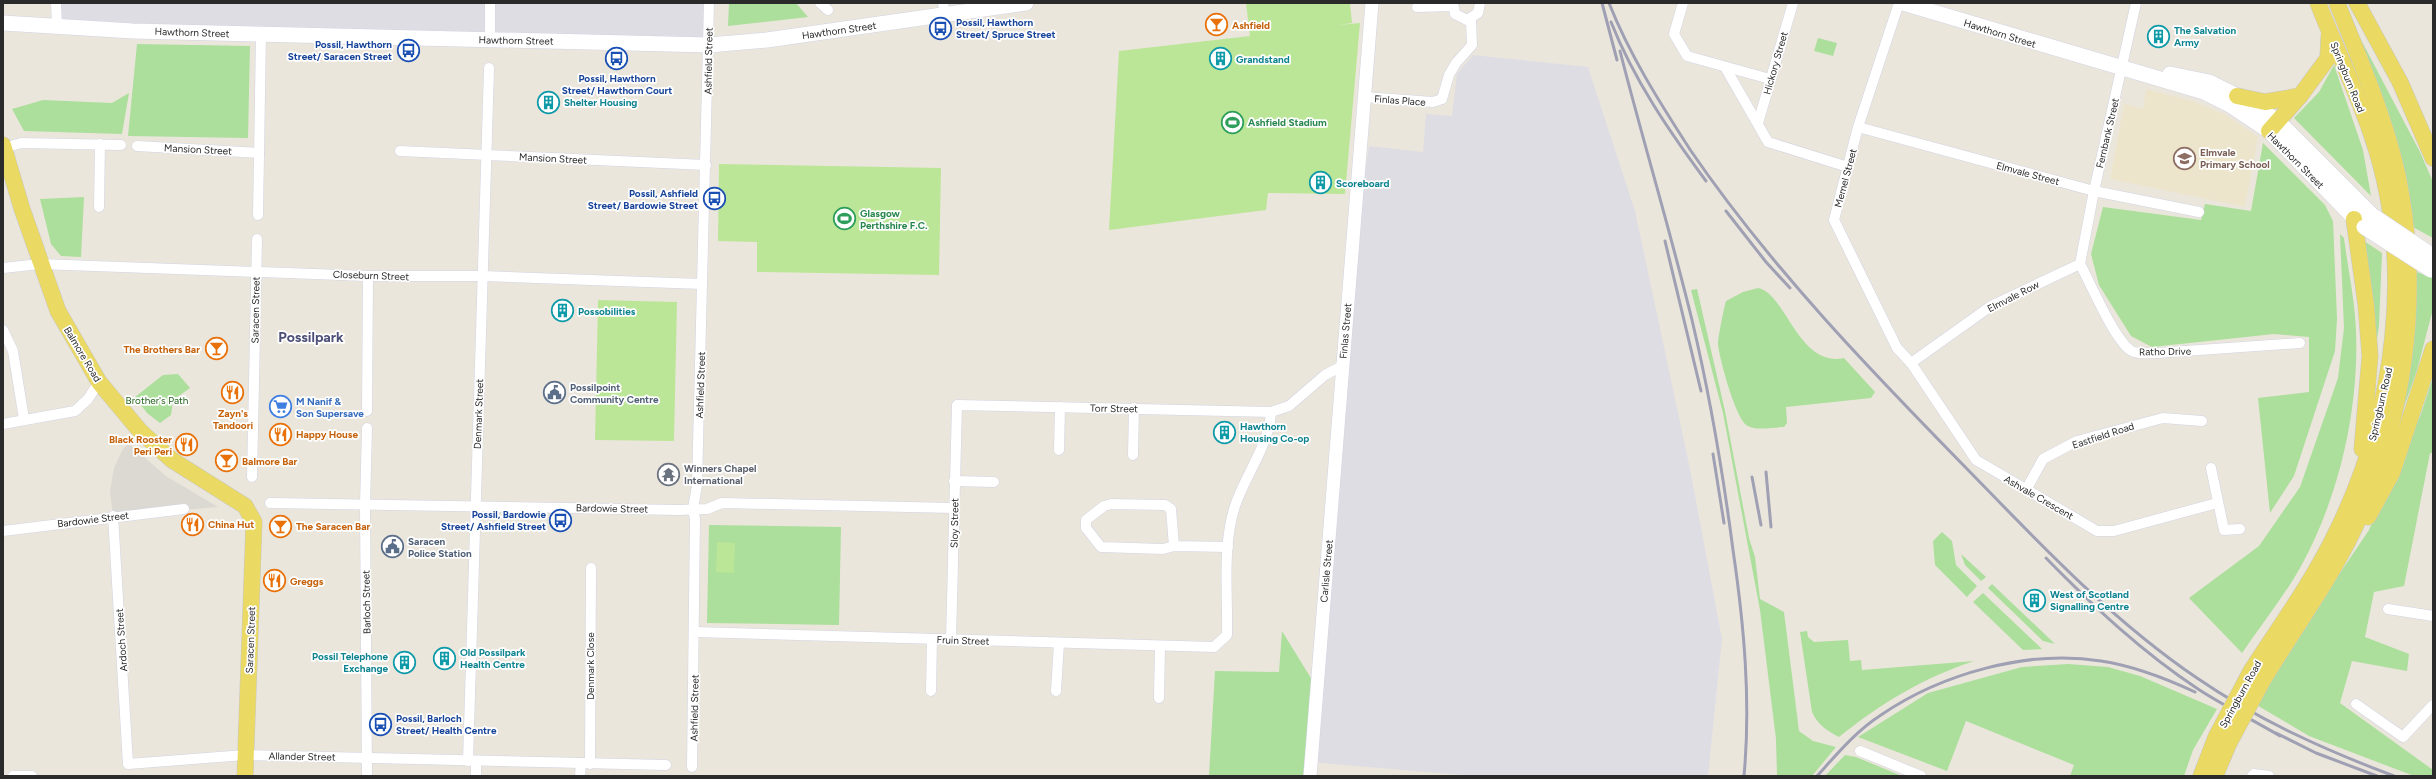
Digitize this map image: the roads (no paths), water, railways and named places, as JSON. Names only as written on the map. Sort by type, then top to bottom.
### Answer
[{"type":"main road","name":"Hawthorn Street","points":[[3,23],[261,35],[709,45],[767,40],[944,9],[1024,3]]},
{"type":"main road","name":"Hawthorn Street","points":[[1903,3],[2121,69],[2204,92],[2274,126]]},
{"type":"main road","name":"Springburn Road","points":[[2201,776],[2332,541],[2358,482],[2378,420],[2388,374],[2394,323],[2394,261],[2384,186],[2372,136],[2318,3]]},
{"type":"main road","name":"Springburn Road","points":[[2257,675],[2338,560],[2372,488],[2395,411],[2404,358],[2409,269],[2406,229],[2390,147],[2369,83],[2337,3]]},
{"type":"main road","points":[[2357,3],[2400,82],[2433,158]]},
{"type":"main road","points":[[2274,126],[2300,96],[2328,58],[2329,32]]},
{"type":"main road","name":"Hawthorn Street","points":[[2121,69],[2180,75],[2209,82],[2237,96],[2274,126],[2364,218],[2432,265]]},
{"type":"main road","points":[[2237,96],[2265,102],[2300,96]]},
{"type":"main road","name":"Balmore Road","points":[[3,146],[40,264],[58,311],[99,382],[140,431],[172,460],[245,506]]},
{"type":"main road","points":[[2358,482],[2370,356],[2366,305],[2364,218]]},
{"type":"main road","points":[[2338,560],[2371,512],[2392,473],[2433,349]]},
{"type":"main road","name":"Saracen Street","points":[[245,506],[254,522],[245,776]]},
{"type":"main road","name":"Springburn Road","points":[[2216,776],[2222,740]]},
{"type":"street","points":[[56,3],[57,26]]},
{"type":"street","points":[[490,3],[490,40]]},
{"type":"street","name":"Ashfield Street","points":[[692,767],[695,632],[695,519],[693,509],[697,485],[709,3]]},
{"type":"street","points":[[820,3],[828,10]]},
{"type":"street","name":"Finlas Street","points":[[1271,412],[1289,406],[1325,375],[1342,366],[1372,3]]},
{"type":"street","points":[[1417,7],[1453,4],[1458,17],[1471,19],[1478,13],[1480,3]]},
{"type":"street","points":[[1683,3],[1674,34],[1687,56],[1770,79]]},
{"type":"street","name":"Hickory Street","points":[[1758,123],[1793,3]]},
{"type":"street","name":"Memel Street","points":[[1899,3],[1858,127],[1834,220],[1897,348],[1911,363]]},
{"type":"street","name":"Fernbank Street","points":[[2080,264],[2094,191],[2136,3]]},
{"type":"street","name":"Finlas Place","points":[[1365,97],[1433,102],[1442,99],[1449,75],[1456,63],[1472,45],[1471,19]]},
{"type":"street","points":[[258,215],[261,35]]},
{"type":"street","points":[[1725,67],[1768,142],[1848,167]]},
{"type":"street","name":"Denmark Street","points":[[472,761],[476,506],[489,68]]},
{"type":"street","name":"Elmvale Street","points":[[1858,127],[2094,191],[2199,212]]},
{"type":"street","points":[[3,146],[22,143],[121,145]]},
{"type":"street","points":[[99,206],[100,144]]},
{"type":"street","name":"Mansion Street","points":[[137,146],[259,153]]},
{"type":"street","name":"Mansion Street","points":[[400,151],[706,165]]},
{"type":"street","name":"Saracen Street","points":[[252,477],[257,240]]},
{"type":"street","name":"Closeburn Street","points":[[3,268],[40,264],[256,270],[368,276],[483,276],[702,284]]},
{"type":"street","name":"Elmvale Row","points":[[1911,363],[1991,306],[2080,264]]},
{"type":"street","name":"Ratho Drive","points":[[2080,264],[2116,332],[2130,350],[2140,353],[2157,353],[2300,343]]},
{"type":"street","points":[[367,411],[368,276]]},
{"type":"street","points":[[3,330],[13,351],[24,420]]},
{"type":"street","name":"Ashvale Crescent","points":[[1911,363],[1976,460],[2097,531],[2114,531],[2217,503]]},
{"type":"street","name":"Carlisle Street","points":[[1310,776],[1342,366]]},
{"type":"street","points":[[3,424],[75,411],[88,399],[99,382]]},
{"type":"street","name":"Torr Street","points":[[956,405],[1271,412]]},
{"type":"street","name":"Sloy Street","points":[[952,640],[956,405]]},
{"type":"street","points":[[1059,450],[1060,407]]},
{"type":"street","points":[[1133,455],[1134,408]]},
{"type":"street","points":[[1174,546],[1171,509],[1165,505],[1111,504],[1104,506],[1086,520],[1086,528],[1101,547],[1164,549],[1174,546],[1228,547],[1235,506],[1270,427],[1271,412]]},
{"type":"street","name":"Eastfield Road","points":[[2026,490],[2043,459],[2077,441],[2163,418],[2202,421]]},
{"type":"street","name":"Barloch Street","points":[[367,428],[365,506],[367,776]]},
{"type":"street","points":[[2211,468],[2217,503],[2224,530],[2240,529]]},
{"type":"street","points":[[954,481],[994,482]]},
{"type":"street","name":"Bardowie Street","points":[[270,503],[365,506],[707,509],[722,503],[954,508]]},
{"type":"street","name":"Bardowie Street","points":[[3,531],[113,516],[184,509]]},
{"type":"street","name":"Ardoch Street","points":[[113,516],[128,764]]},
{"type":"street","name":"Fruin Street","points":[[695,632],[1214,647],[1227,635],[1228,547]]},
{"type":"street","name":"Denmark Close","points":[[580,776],[585,764],[591,568]]},
{"type":"street","points":[[2388,609],[2433,616]]},
{"type":"street","points":[[931,691],[932,639]]},
{"type":"street","points":[[1056,691],[1059,643]]},
{"type":"street","points":[[1158,698],[1160,646]]},
{"type":"street","points":[[2356,704],[2403,737],[2433,706]]},
{"type":"street","points":[[1860,751],[1921,776]]},
{"type":"street","name":"Allander Street","points":[[128,764],[246,755],[666,765]]},
{"type":"street","points":[[472,761],[476,776]]},
{"type":"street","points":[[13,776],[32,775]]},
{"type":"street","points":[[2253,775],[2269,776]]},
{"type":"railway","points":[[1602,3],[1617,60]]},
{"type":"railway","points":[[1609,3],[1626,42],[1668,115],[1722,195],[1755,237],[1824,318],[1897,397],[2052,556],[2136,632],[2166,656],[2220,693],[2268,721],[2317,745],[2394,776]]},
{"type":"railway","points":[[1611,22],[1641,85],[1706,181]]},
{"type":"railway","points":[[1620,51],[1692,320],[1716,435],[1737,578],[1743,635],[1747,720],[1744,776]]},
{"type":"railway","points":[[1726,211],[1766,262],[1790,288]]},
{"type":"railway","points":[[1665,241],[1701,391]]},
{"type":"railway","points":[[1713,454],[1724,523]]},
{"type":"railway","points":[[1766,472],[1771,527]]},
{"type":"railway","points":[[1752,477],[1761,525]]},
{"type":"railway","points":[[2046,558],[2100,611],[2157,660],[2198,689],[2280,736]]},
{"type":"railway","points":[[1817,776],[1839,751],[1863,728],[1881,715],[1905,700],[1930,688],[1986,668],[2015,662],[2044,659],[2073,658],[2101,661],[2149,673],[2195,692]]},
{"type":"railway","points":[[2276,733],[2316,753],[2377,776]]},
{"type":"place","name":"Ashfield","points":[[1217,25]]},
{"type":"place","name":"Possil, Hawthorn Street/ Spruce Street","points":[[940,28]]},
{"type":"place","name":"The Salvation Army","points":[[2158,36]]},
{"type":"place","name":"Possil, Hawthorn Street/ Saracen Street","points":[[408,50]]},
{"type":"place","name":"Possil, Hawthorn Street/ Hawthorn Court","points":[[617,58]]},
{"type":"place","name":"Grandstand","points":[[1221,59]]},
{"type":"place","name":"Shelter Housing","points":[[548,102]]},
{"type":"place","name":"Ashfield Stadium","points":[[1233,122]]},
{"type":"place","name":"Elmvale Primary School","points":[[2184,158]]},
{"type":"place","name":"Scoreboard","points":[[1321,183]]},
{"type":"place","name":"Possil, Ashfield Street/ Bardowie Street","points":[[714,199]]},
{"type":"place","name":"Glasgow Perthshire F.C.","points":[[844,219]]},
{"type":"place","name":"Possobilities","points":[[562,311]]},
{"type":"place","name":"The Brothers Bar","points":[[216,349]]},
{"type":"place","name":"Zayn's Tandoori","points":[[233,393]]},
{"type":"place","name":"Possilpoint Community Centre","points":[[554,393]]},
{"type":"place","name":"M Nanif & Son Supersave","points":[[281,407]]},
{"type":"place","name":"Hawthorn Housing Co-op","points":[[1225,432]]},
{"type":"place","name":"Happy House","points":[[280,434]]},
{"type":"place","name":"Black Rooster Peri Peri","points":[[187,445]]},
{"type":"place","name":"Balmore Bar","points":[[226,461]]},
{"type":"place","name":"Winners Chapel International","points":[[668,474]]},
{"type":"place","name":"Possil, Bardowie Street/ Ashfield Street","points":[[561,520]]},
{"type":"place","name":"China Hut","points":[[192,524]]},
{"type":"place","name":"The Saracen Bar","points":[[280,526]]},
{"type":"place","name":"Saracen Police Station","points":[[392,547]]},
{"type":"place","name":"Greggs","points":[[275,581]]},
{"type":"place","name":"West of Scotland Signalling Centre","points":[[2035,600]]},
{"type":"place","name":"Old Possilpark Health Centre","points":[[445,658]]},
{"type":"place","name":"Possil Telephone Exchange","points":[[404,662]]},
{"type":"place","name":"Possil, Barloch Street/ Health Centre","points":[[380,724]]},
{"type":"district","name":"Possilpark","points":[[311,337]]},
{"type":"park label","name":"Brother's Path","points":[[157,400]]}]
